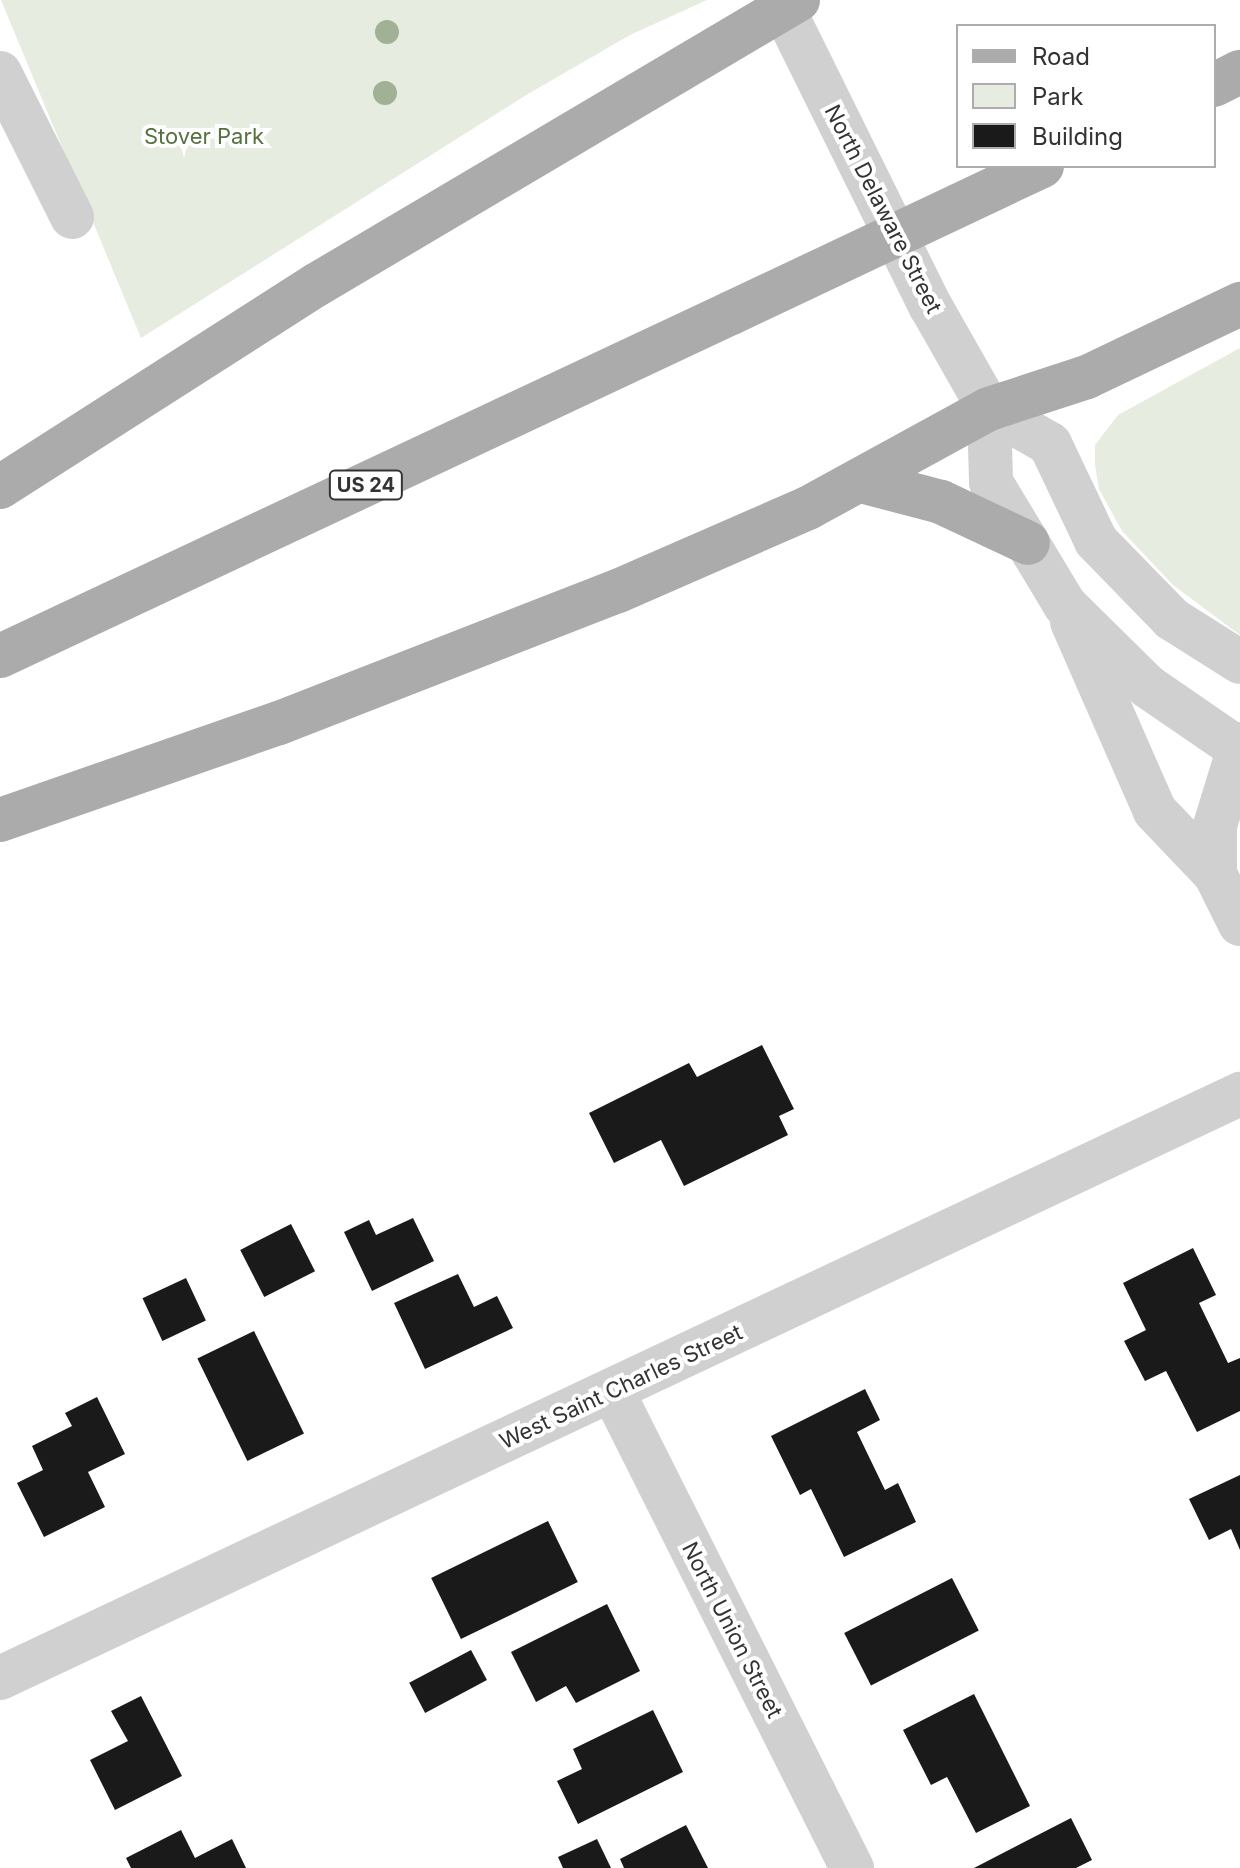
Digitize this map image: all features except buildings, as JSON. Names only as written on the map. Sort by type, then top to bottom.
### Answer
[{"type":"main road","points":[[0,487],[316,285],[786,2]]},
{"type":"main road","points":[[1216,84],[1240,72]]},
{"type":"main road","name":"US 24","points":[[0,656],[1038,168]]},
{"type":"main road","points":[[0,820],[279,723],[604,597],[861,481],[989,409],[1087,377],[1240,304]]},
{"type":"main road","points":[[861,481],[941,502],[1028,543]]},
{"type":"street","name":"North Delaware Street","points":[[786,2],[931,307],[989,409]]},
{"type":"street","points":[[0,73],[72,217]]},
{"type":"street","points":[[989,409],[991,482],[1065,605],[1155,811],[1215,874],[1240,924]]},
{"type":"street","points":[[989,409],[1050,444],[1096,541],[1172,619],[1240,662]]},
{"type":"street","points":[[1065,605],[1147,686],[1239,748],[1215,826],[1215,874]]},
{"type":"street","name":"West Saint Charles Street","points":[[0,1678],[613,1392],[1240,1094]]},
{"type":"street","name":"North Union Street","points":[[613,1392],[852,1868]]},
{"type":"green space","name":"Stover Park","points":[[1,0],[707,0],[630,35],[528,94],[141,338]]},
{"type":"green space","points":[[1240,348],[1240,635],[1173,585],[1122,531],[1099,489],[1095,445],[1118,415]]}]
